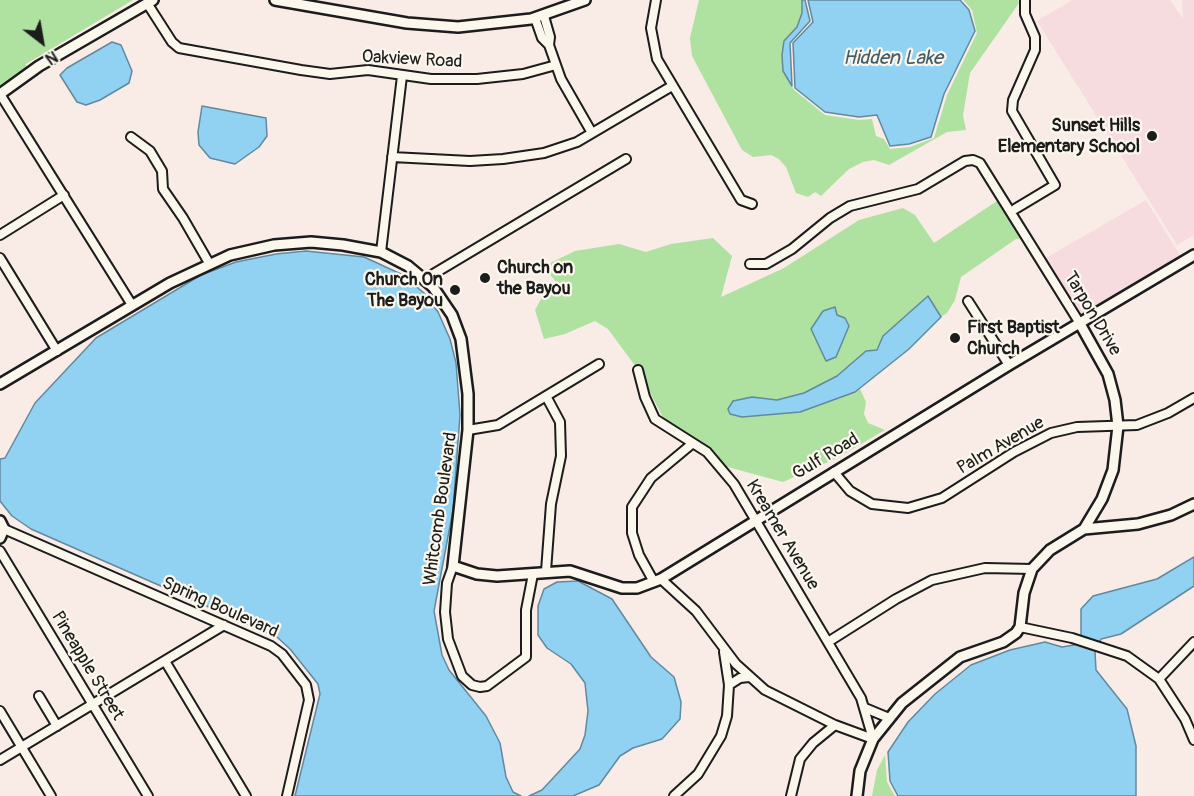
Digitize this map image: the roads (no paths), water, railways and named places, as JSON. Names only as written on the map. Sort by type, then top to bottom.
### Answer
[{"type":"street","points":[[275,0],[428,26],[488,26],[539,17],[585,0]]},
{"type":"street","points":[[656,0],[652,43],[657,59],[741,200],[752,204]]},
{"type":"street","points":[[1015,209],[1055,185],[1012,111],[1013,99],[1035,51],[1035,37],[1025,14],[1025,0]]},
{"type":"street","points":[[132,305],[0,94],[39,66],[150,1]]},
{"type":"street","name":"Oakview Road","points":[[150,1],[176,47],[301,70],[330,74],[368,70],[436,79],[483,78],[526,73],[556,65]]},
{"type":"street","points":[[539,17],[542,39],[549,45],[556,65],[592,133]]},
{"type":"street","points":[[381,252],[402,76]]},
{"type":"street","points":[[392,157],[434,161],[503,159],[570,145],[672,86]]},
{"type":"street","points":[[131,137],[150,151],[162,171],[162,189],[183,218],[209,263]]},
{"type":"street","points":[[425,279],[626,159]]},
{"type":"street","name":"Tarpon Drive","points":[[750,264],[766,264],[792,249],[830,218],[850,206],[921,188],[965,161],[974,160],[980,163],[1079,322],[1108,374],[1115,400],[1118,426],[1113,470],[1102,499],[1084,529]]},
{"type":"street","points":[[0,235],[63,195]]},
{"type":"street","name":"Whitcomb Boulevard","points":[[0,384],[132,305],[209,263],[252,249],[299,243],[338,244],[381,252],[408,266],[425,279],[446,305],[459,330],[466,373],[468,429],[453,566],[447,583],[445,612],[450,650],[462,676],[472,685],[485,687],[526,657],[526,610],[533,574]]},
{"type":"street","name":"Gulf Road","points":[[453,566],[486,576],[546,572],[579,573],[629,588],[658,580],[1079,322],[1194,255]]},
{"type":"street","points":[[0,258],[57,351]]},
{"type":"street","points":[[968,300],[1009,365]]},
{"type":"street","points":[[468,429],[496,426],[599,364]]},
{"type":"street","name":"Kreamer Avenue","points":[[638,370],[645,397],[655,419],[693,443],[719,464],[756,519],[865,708],[873,739]]},
{"type":"street","points":[[546,396],[559,418],[561,456],[550,504],[546,572]]},
{"type":"street","name":"Palm Avenue","points":[[834,472],[850,491],[872,504],[908,508],[942,498],[1014,452],[1051,433],[1077,427],[1137,425],[1154,419],[1194,398]]},
{"type":"street","points":[[693,443],[651,478],[633,503],[632,533],[639,555],[658,580],[696,611],[724,650],[749,677],[776,697],[835,725],[873,739]]},
{"type":"street","points":[[857,796],[857,779],[873,739],[889,718],[917,689],[944,668],[972,651],[1010,639],[1020,627],[1024,593],[1032,569],[1056,545],[1084,529],[1138,524],[1171,515],[1194,504]]},
{"type":"street","name":"Spring Boulevard","points":[[1,529],[277,650],[306,685],[309,699],[286,796]]},
{"type":"street","name":"Pineapple Street","points":[[0,551],[148,796]]},
{"type":"street","points":[[828,642],[896,599],[932,580],[985,568],[1032,569]]},
{"type":"street","points":[[0,760],[224,625]]},
{"type":"street","points":[[1020,627],[1072,638],[1127,656],[1159,679],[1185,719],[1194,740]]},
{"type":"street","points":[[1159,679],[1194,642]]},
{"type":"street","points":[[674,796],[698,774],[715,749],[726,716],[729,685],[724,650]]},
{"type":"street","points":[[165,661],[246,796]]},
{"type":"street","points":[[729,685],[740,678],[749,677]]},
{"type":"street","points":[[39,696],[57,726]]},
{"type":"street","points":[[865,708],[889,718]]},
{"type":"street","points":[[0,711],[51,796]]},
{"type":"street","points":[[791,796],[800,759],[835,725]]},
{"type":"water","points":[[802,0],[805,0],[810,21],[790,43],[792,86],[783,71],[782,55],[784,41],[797,27],[802,13]]},
{"type":"water","name":"Hidden Lake","points":[[808,0],[960,0],[969,10],[975,31],[944,94],[931,137],[909,144],[890,146],[877,115],[859,117],[825,112],[795,88],[793,43],[813,22]]},
{"type":"water","points":[[112,42],[121,45],[132,71],[129,83],[100,100],[86,105],[77,102],[60,75],[67,68]]},
{"type":"water","points":[[202,106],[266,118],[267,136],[259,147],[235,164],[210,158],[199,145],[198,132]]},
{"type":"water","points":[[306,251],[364,257],[401,274],[424,293],[438,312],[450,339],[456,363],[460,415],[453,510],[434,611],[442,655],[449,670],[486,716],[500,743],[506,777],[513,792],[521,796],[295,796],[320,694],[318,684],[290,649],[277,637],[31,529],[12,516],[0,501],[0,459],[5,458],[35,403],[96,338],[201,275],[236,262]]},
{"type":"water","points":[[928,296],[941,317],[909,349],[855,392],[800,412],[742,417],[730,414],[728,409],[733,401],[752,397],[777,400],[804,393],[837,376],[866,351],[877,350],[883,336]]},
{"type":"water","points":[[835,307],[837,315],[845,318],[849,326],[836,357],[826,361],[811,329],[823,311]]},
{"type":"water","points":[[1194,557],[1194,586],[1121,634],[1101,639],[1095,652],[1096,670],[1127,709],[1136,746],[1136,796],[898,796],[890,781],[888,752],[908,722],[935,694],[971,665],[1010,650],[1045,642],[1062,647],[1074,645],[1081,638],[1081,609],[1093,596],[1157,579]]},
{"type":"water","points":[[578,581],[612,599],[651,657],[674,677],[681,702],[680,719],[662,739],[633,748],[620,756],[599,785],[573,796],[529,796],[542,790],[580,749],[585,735],[588,711],[585,683],[571,664],[547,648],[538,635],[538,606],[544,589],[557,582]]},
{"type":"place","name":"Sunset Hills Elementary School","points":[[1152,136]]},
{"type":"place","name":"Church on the Bayou","points":[[485,278]]},
{"type":"place","name":"Church On The Bayou","points":[[455,290]]},
{"type":"place","name":"First Baptist Church","points":[[955,338]]}]
